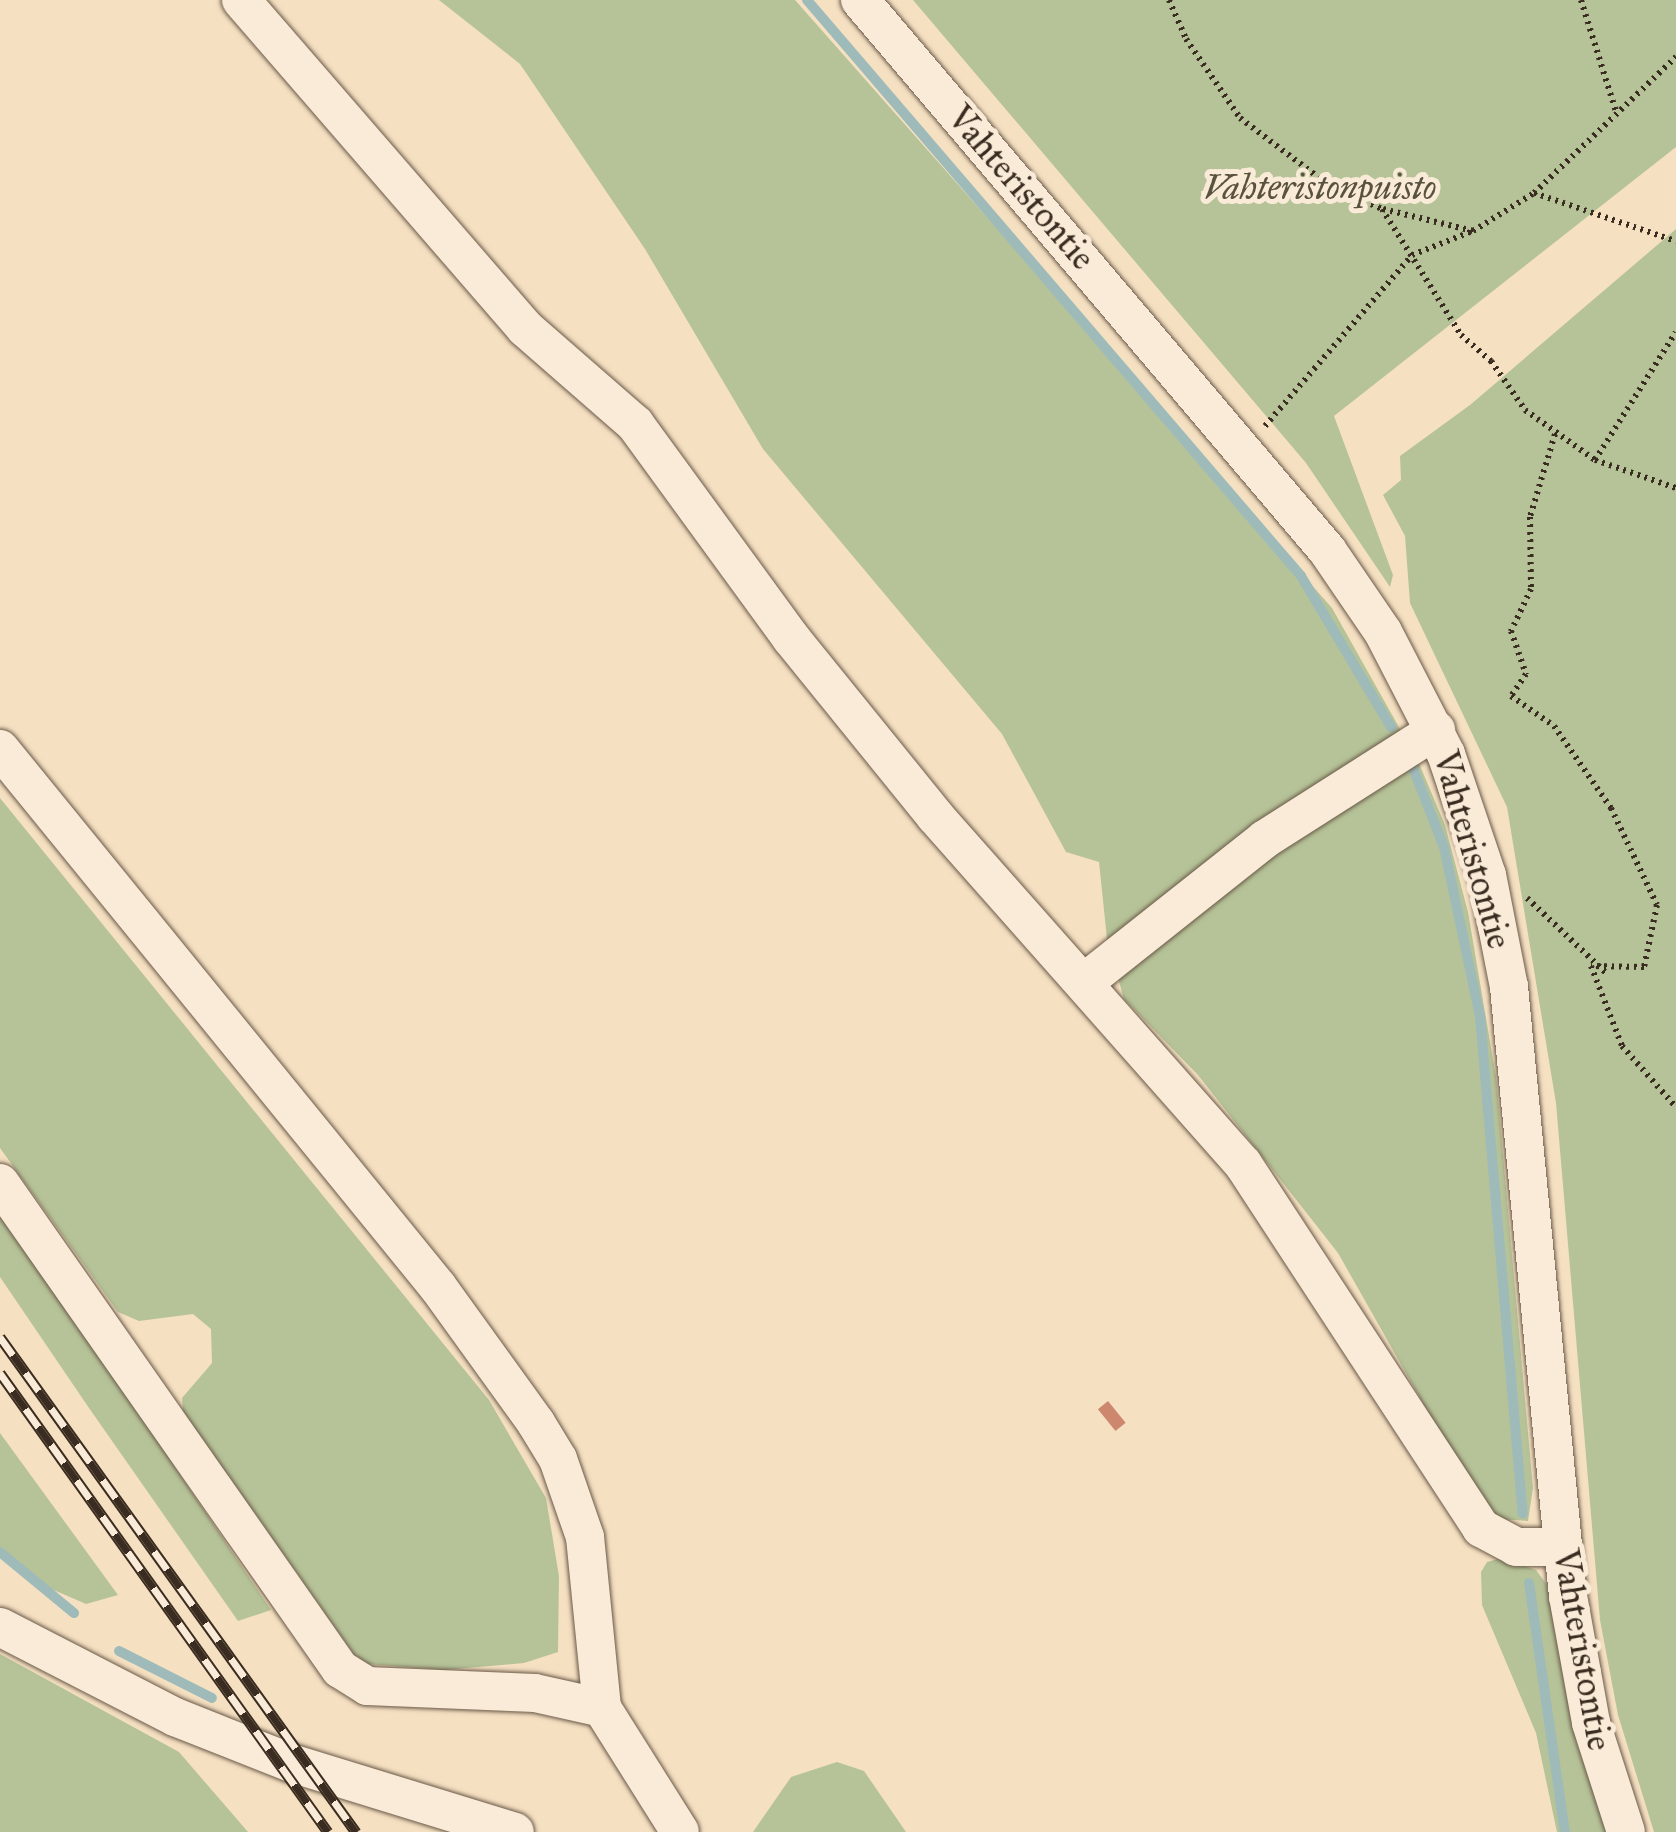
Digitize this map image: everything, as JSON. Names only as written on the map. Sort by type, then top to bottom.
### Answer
[{"type":"street","points":[[241,0],[525,328],[648,439],[791,638],[935,816],[1086,981],[1243,1164],[1481,1528],[1516,1547],[1562,1546]]},
{"type":"street","name":"Vahteristontie","points":[[860,0],[1246,450],[1364,603],[1436,730],[1487,875],[1516,1026],[1562,1546],[1591,1723],[1626,1832]]},
{"type":"street","points":[[1086,981],[1265,840],[1436,730]]},
{"type":"street","points":[[0,749],[438,1288],[536,1423],[568,1483],[584,1537],[602,1708],[680,1832]]},
{"type":"street","points":[[0,1183],[340,1669],[367,1686],[535,1692],[602,1708]]},
{"type":"street","points":[[0,1627],[175,1717],[294,1764],[514,1832]]},
{"type":"path","points":[[1170,0],[1186,39],[1240,118],[1330,186],[1382,208],[1473,231]]},
{"type":"path","points":[[1581,0],[1616,112]]},
{"type":"path","points":[[1246,450],[1412,255],[1473,231],[1534,193],[1676,58]]},
{"type":"path","points":[[1534,193],[1676,241]]},
{"type":"path","points":[[1382,208],[1461,335],[1555,434],[1595,460],[1676,488]]},
{"type":"path","points":[[1595,460],[1676,332]]},
{"type":"path","points":[[1555,434],[1530,517],[1531,590],[1511,631],[1526,674],[1511,696],[1554,726],[1611,808],[1656,904],[1644,967],[1603,970],[1590,966],[1622,1046],[1676,1107]]},
{"type":"path","points":[[1520,892],[1603,970]]},
{"type":"green space","points":[[439,0],[795,0],[1332,608],[1418,761],[1445,825],[1468,912],[1496,1077],[1533,1488],[1528,1521],[1497,1519],[1471,1488],[1338,1253],[1198,1075],[1124,999],[1107,939],[1099,862],[1066,852],[1002,734],[763,449],[645,249],[520,64]]},
{"type":"green space","name":"Vahteristonpuisto","points":[[913,0],[1676,0],[1676,147],[1334,416],[1393,575],[1390,587],[1306,463]]},
{"type":"green space","points":[[1676,229],[1676,1832],[1654,1832],[1618,1715],[1600,1620],[1556,1103],[1507,807],[1410,603],[1405,536],[1383,495],[1401,480],[1400,456],[1470,405]]},
{"type":"green space","points":[[0,798],[489,1400],[546,1498],[559,1576],[558,1652],[524,1663],[444,1670],[367,1664],[353,1653],[183,1411],[182,1398],[212,1363],[211,1329],[193,1314],[139,1321],[118,1312],[0,1148]]},
{"type":"green space","points":[[0,1217],[128,1397],[271,1610],[238,1621],[89,1408],[0,1277]]},
{"type":"green space","points":[[0,1433],[118,1595],[86,1604],[49,1588],[0,1547]]},
{"type":"green space","points":[[1502,1558],[1536,1570],[1547,1585],[1577,1744],[1608,1832],[1557,1832],[1536,1733],[1482,1605],[1481,1572],[1487,1562]]},
{"type":"green space","points":[[0,1654],[179,1752],[248,1832],[0,1832]]},
{"type":"green space","points":[[837,1762],[864,1771],[906,1832],[753,1832],[791,1777]]},
{"type":"building","points":[[1108,1401],[1126,1423],[1116,1431],[1098,1409]]},
{"type":"waterway","points":[[807,0],[1301,576],[1391,727]]},
{"type":"waterway","points":[[1413,768],[1444,847],[1480,1016],[1523,1513]]},
{"type":"waterway","points":[[0,1552],[74,1613]]},
{"type":"waterway","points":[[1529,1583],[1565,1832]]},
{"type":"waterway","points":[[119,1651],[212,1698]]},
{"type":"railway","points":[[0,1337],[356,1832]]},
{"type":"railway","points":[[0,1373],[328,1832]]}]
